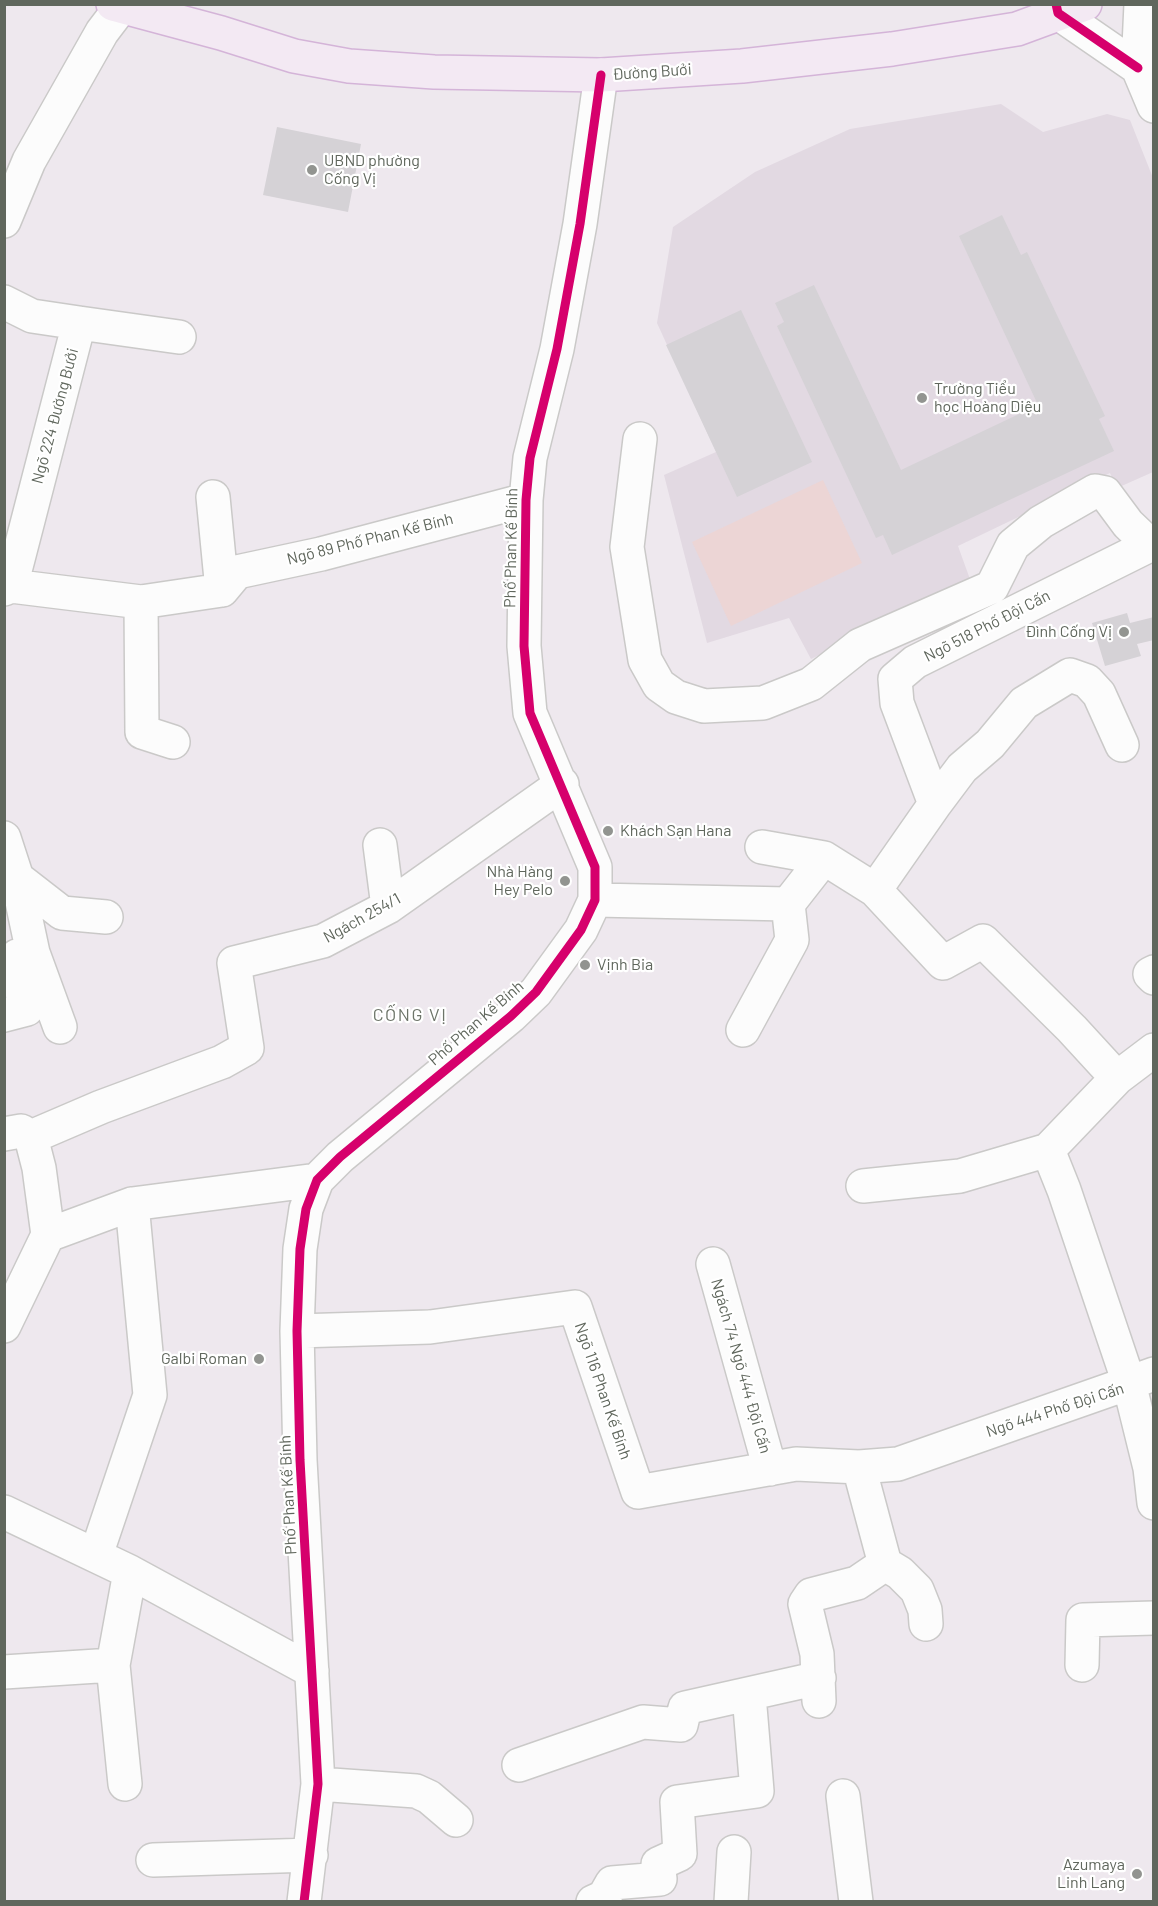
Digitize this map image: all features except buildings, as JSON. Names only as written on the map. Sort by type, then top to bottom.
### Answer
[{"type":"main road","name":"Đường Bưởi","points":[[117,6],[221,33],[294,56],[349,66],[434,72],[601,75],[742,66],[892,49],[1017,29],[1066,7]]},
{"type":"street","points":[[1141,4],[1138,68],[1154,106]]},
{"type":"street","points":[[4,221],[29,161],[117,6]]},
{"type":"street","points":[[1066,7],[1138,68]]},
{"type":"street","name":"Phố Phan Kế Bính","points":[[303,1902],[311,1855],[318,1784],[300,1460],[297,1331],[300,1250],[306,1209],[317,1180],[340,1157],[511,1016],[536,992],[581,930],[595,900],[595,867],[530,712],[524,646],[526,500],[530,458],[558,349],[578,235],[601,75]]},
{"type":"street","points":[[4,302],[32,316],[179,338]]},
{"type":"street","name":"Ngõ 224 Đường Bưởi","points":[[8,588],[79,323]]},
{"type":"street","points":[[640,439],[627,547],[645,660],[659,685],[676,697],[704,706],[763,703],[811,684],[860,645],[992,587],[1013,545],[1041,522],[1095,491],[1105,494],[1128,524],[1151,543]]},
{"type":"street","points":[[8,588],[141,602],[222,590],[213,497]]},
{"type":"street","name":"Ngõ 89 Phố Phan Kế Bính","points":[[222,590],[237,572],[321,554],[526,500]]},
{"type":"street","name":"Ngõ 518 Phố Đội Cấn","points":[[934,804],[897,703],[895,679],[915,662],[1151,543]]},
{"type":"street","points":[[141,602],[142,732],[173,742]]},
{"type":"street","points":[[875,890],[934,804],[962,768],[990,744],[1024,703],[1070,675],[1087,681],[1099,694],[1122,745]]},
{"type":"street","name":"Ngách 254/1","points":[[18,1135],[222,1062],[247,1048],[234,963],[323,941],[388,907],[562,784]]},
{"type":"street","points":[[4,838],[17,878],[33,953],[60,1027]]},
{"type":"street","points":[[380,845],[388,907]]},
{"type":"street","points":[[762,847],[824,858],[875,890],[943,963],[983,941],[1072,1029],[1117,1078]]},
{"type":"street","points":[[743,1030],[792,940],[788,904],[824,858]]},
{"type":"street","points":[[17,878],[62,913],[106,917]]},
{"type":"street","points":[[595,900],[788,904]]},
{"type":"street","points":[[4,1015],[27,1009],[19,982],[17,956],[33,953]]},
{"type":"street","points":[[863,1186],[960,1176],[1048,1150],[1117,1078],[1154,1050]]},
{"type":"street","points":[[4,1326],[48,1235],[39,1168],[18,1135]]},
{"type":"street","points":[[1048,1150],[1141,1378]]},
{"type":"street","points":[[48,1235],[132,1204],[317,1180]]},
{"type":"street","points":[[96,1555],[150,1395],[132,1204]]},
{"type":"street","name":"Ngách 74 Ngõ 444 Đội Cấn","points":[[713,1264],[770,1469]]},
{"type":"street","name":"Ngõ 116 Phan Kế Bính","points":[[297,1331],[430,1327],[575,1306],[638,1492],[796,1464],[859,1467],[897,1464]]},
{"type":"street","name":"Ngõ 444 Phố Đội Cấn","points":[[897,1464],[1141,1378],[1154,1503]]},
{"type":"street","points":[[859,1467],[885,1564],[900,1573],[917,1590],[925,1610],[926,1624]]},
{"type":"street","points":[[4,1512],[130,1572],[312,1671]]},
{"type":"street","points":[[519,1765],[643,1722],[681,1725],[685,1708],[749,1695],[819,1689],[817,1654],[805,1604],[811,1596],[857,1582],[885,1564]]},
{"type":"street","points":[[125,1784],[113,1665],[130,1572]]},
{"type":"street","points":[[1082,1665],[1083,1620],[1154,1618]]},
{"type":"street","points":[[4,1672],[113,1665]]},
{"type":"street","points":[[593,1902],[604,1898],[612,1883],[660,1879],[658,1864],[680,1854],[677,1802],[757,1791],[749,1695]]},
{"type":"street","points":[[318,1784],[416,1791],[429,1797],[456,1820]]},
{"type":"street","points":[[843,1796],[856,1902]]},
{"type":"street","points":[[731,1902],[734,1852]]},
{"type":"street","points":[[153,1860],[311,1855]]},
{"type":"shaded area","name":"Trường Tiểu học Hoàng Diệu","points":[[1001,104],[1043,132],[1107,114],[1130,120],[1153,178],[1153,472],[1117,488],[1110,473],[958,546],[971,582],[811,659],[789,618],[707,643],[664,475],[716,452],[657,323],[673,227],[755,172],[850,129]]},
{"type":"shaded area","points":[[823,480],[862,563],[731,626],[692,542]]},
{"type":"cycle path","points":[[1056,4],[1058,13],[1138,68]]},
{"type":"cycle path","points":[[304,1902],[318,1784],[300,1460],[297,1331],[300,1249],[306,1209],[317,1180],[340,1157],[511,1016],[536,992],[581,930],[595,900],[595,867],[530,713],[524,646],[526,500],[530,458],[557,349],[580,224],[601,75]]},
{"type":"place","name":"UBND phường Cống Vị","points":[[312,170]]},
{"type":"place","name":"Trường Tiểu học Hoàng Diệu","points":[[922,398]]},
{"type":"place","name":"Đình Cống Vị","points":[[1124,632]]},
{"type":"place","name":"Khách Sạn Hana","points":[[608,831]]},
{"type":"place","name":"Nhà Hàng Hey Pelo","points":[[565,881]]},
{"type":"place","name":"Vịnh Bia","points":[[585,965]]},
{"type":"place","name":"Galbi Roman","points":[[259,1359]]},
{"type":"place","name":"Azumaya Linh Lang","points":[[1137,1874]]},
{"type":"district","name":"CỐNG VỊ","points":[[410,1015]]}]
